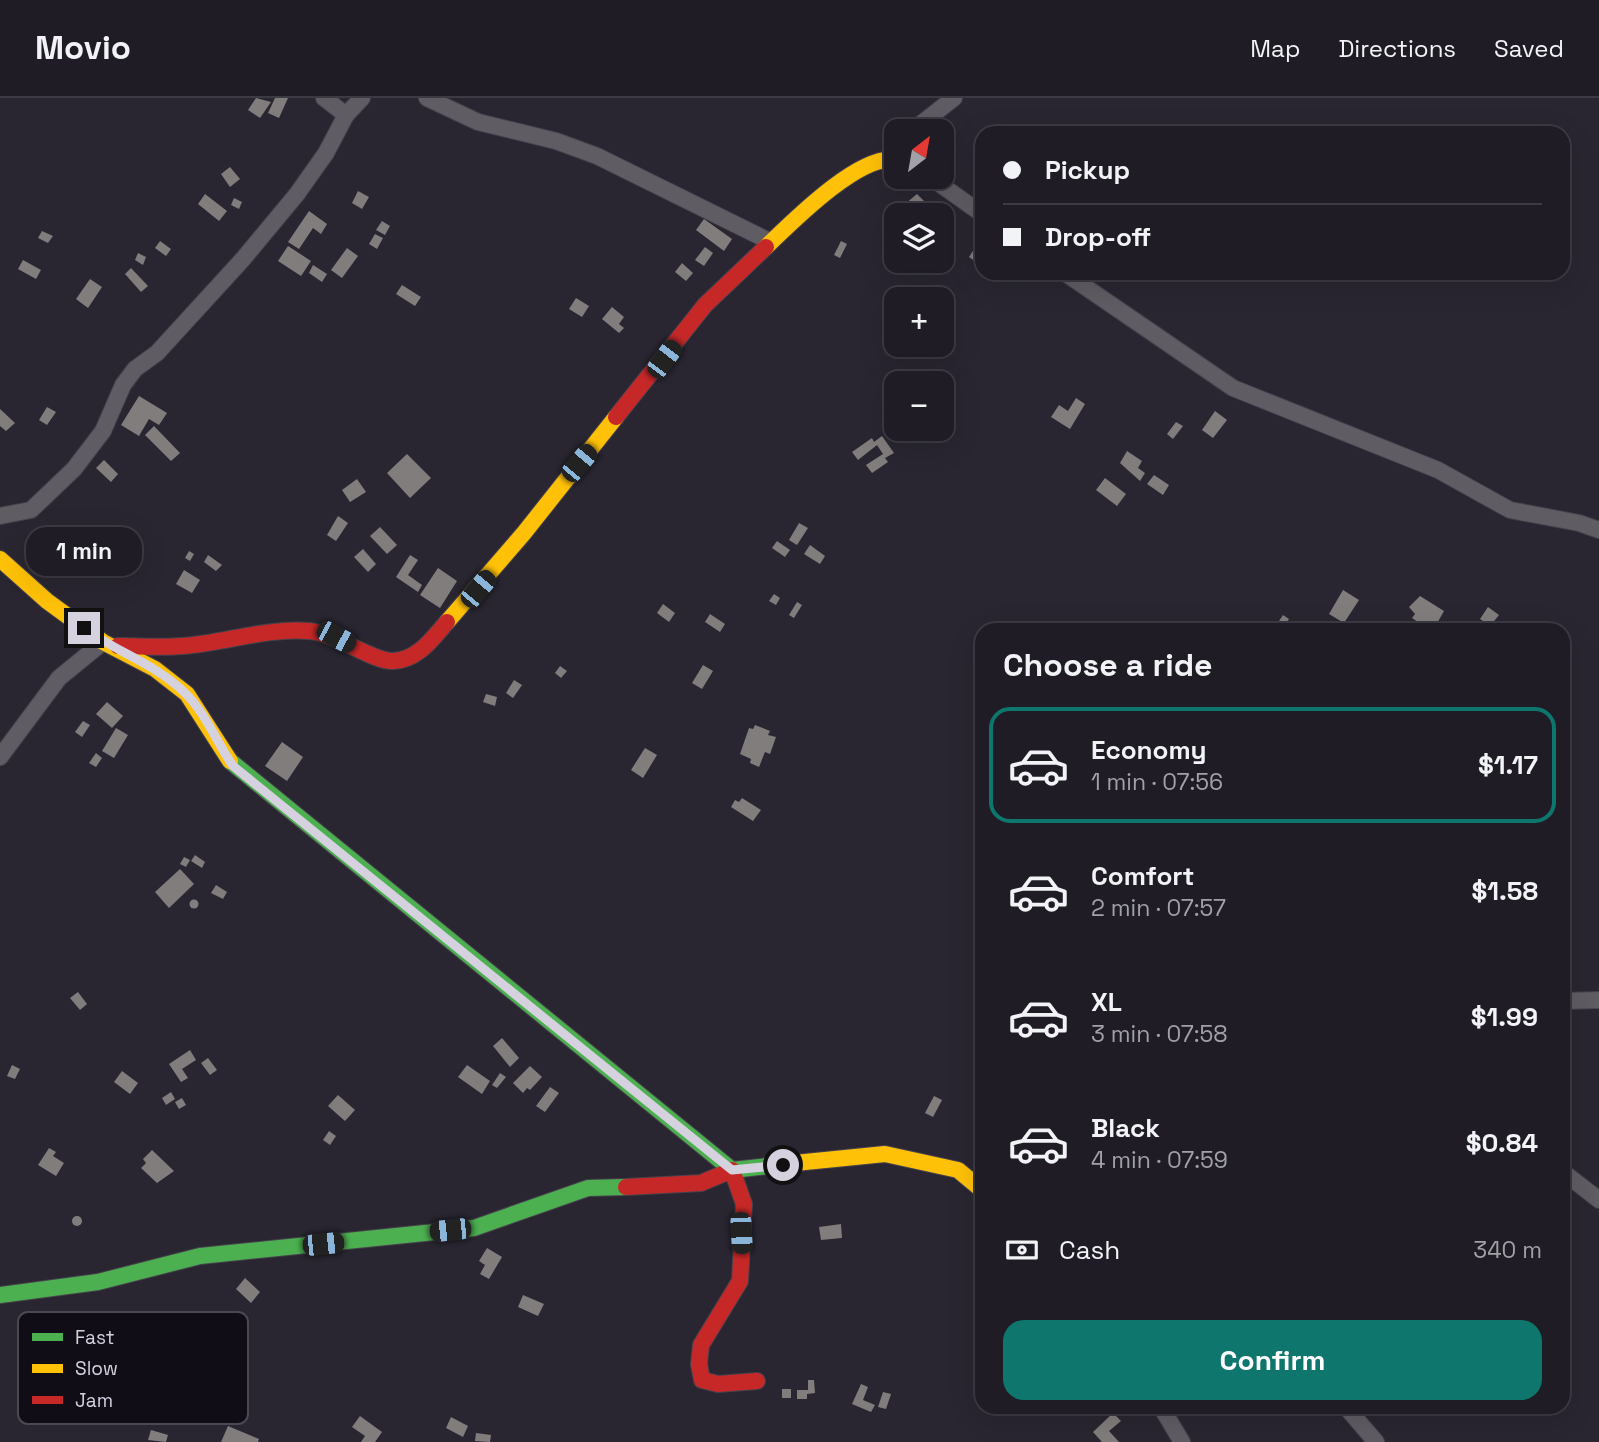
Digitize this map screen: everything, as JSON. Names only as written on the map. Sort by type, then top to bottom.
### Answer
[{"type":"street","points":[[324,98],[345,115]]},
{"type":"street","points":[[0,516],[31,510],[74,469],[103,431],[123,385],[135,369],[157,353],[251,250],[326,153],[345,115],[362,98]]},
{"type":"street","points":[[427,98],[478,122],[556,141],[597,156],[771,242]]},
{"type":"street","points":[[927,119],[954,98]]},
{"type":"street","points":[[0,757],[59,678],[109,644],[183,646],[253,632],[310,631],[336,637],[390,662],[407,659],[425,648],[524,533],[705,305],[771,242],[849,175],[884,159]]},
{"type":"street","points":[[947,189],[975,209]]},
{"type":"street","points":[[1075,280],[1233,388],[1438,470],[1510,510],[1578,523],[1599,530]]},
{"type":"street","points":[[0,559],[47,601],[109,644],[155,669],[187,694],[233,766],[732,1170],[744,1204],[740,1281],[701,1345],[700,1375],[702,1380],[718,1384],[757,1381]]},
{"type":"street","points":[[1570,1001],[1599,1000]]},
{"type":"street","points":[[0,1295],[98,1282],[200,1256],[474,1228],[588,1188],[662,1188],[701,1183],[732,1170],[885,1154],[958,1170],[975,1185]]},
{"type":"street","points":[[1570,1177],[1599,1200]]},
{"type":"street","points":[[1165,1414],[1182,1442]]},
{"type":"street","points":[[1352,1414],[1376,1442]]},
{"type":"building","points":[[256,98],[271,102],[260,118],[248,110]]},
{"type":"building","points":[[275,98],[288,98],[279,118],[268,113]]},
{"type":"building","points":[[230,167],[240,179],[230,187],[221,174]]},
{"type":"building","points":[[358,191],[369,197],[362,209],[352,203]]},
{"type":"building","points":[[205,194],[227,211],[219,221],[198,204]]},
{"type":"building","points":[[917,194],[926,203],[906,203]]},
{"type":"building","points":[[234,198],[242,202],[239,209],[231,205]]},
{"type":"building","points":[[309,211],[327,224],[321,234],[313,228],[299,249],[288,242]]},
{"type":"building","points":[[704,219],[732,239],[724,251],[696,230]]},
{"type":"building","points":[[382,221],[390,226],[385,235],[376,230]]},
{"type":"building","points":[[42,231],[53,236],[48,243],[38,238]]},
{"type":"building","points":[[375,234],[383,238],[377,249],[369,244]]},
{"type":"building","points":[[160,241],[171,249],[166,256],[155,248]]},
{"type":"building","points":[[841,241],[847,244],[840,258],[834,255]]},
{"type":"building","points":[[288,246],[311,261],[301,276],[278,261]]},
{"type":"building","points":[[705,247],[713,253],[704,266],[695,260]]},
{"type":"building","points":[[347,248],[358,256],[342,278],[331,270]]},
{"type":"building","points":[[975,248],[975,261],[969,257]]},
{"type":"building","points":[[138,253],[146,257],[143,265],[135,260]]},
{"type":"building","points":[[23,260],[41,270],[36,279],[18,269]]},
{"type":"building","points":[[682,263],[693,273],[686,281],[675,272]]},
{"type":"building","points":[[313,265],[327,274],[322,282],[309,273]]},
{"type":"building","points":[[131,268],[148,286],[141,292],[125,274]]},
{"type":"building","points":[[90,279],[102,287],[88,308],[76,299]]},
{"type":"building","points":[[402,285],[421,297],[415,306],[396,294]]},
{"type":"building","points":[[576,298],[589,306],[582,317],[569,309]]},
{"type":"building","points":[[612,307],[624,317],[619,324],[624,328],[619,333],[602,319]]},
{"type":"building","points":[[139,396],[167,413],[159,425],[149,419],[139,436],[121,425]]},
{"type":"building","points":[[1076,398],[1085,404],[1070,429],[1051,417],[1059,405],[1068,411]]},
{"type":"building","points":[[47,407],[56,412],[47,425],[39,420]]},
{"type":"building","points":[[0,409],[15,423],[6,431],[0,426]]},
{"type":"building","points":[[1215,411],[1227,420],[1213,438],[1202,430]]},
{"type":"building","points":[[1176,422],[1183,426],[1173,439],[1167,434]]},
{"type":"building","points":[[154,426],[180,453],[171,461],[145,435]]},
{"type":"building","points":[[882,436],[894,453],[885,458],[888,462],[872,473],[866,465],[883,454],[877,445],[858,460],[852,452],[872,438],[874,442]]},
{"type":"building","points":[[1127,451],[1142,461],[1138,468],[1145,473],[1140,481],[1120,463]]},
{"type":"building","points":[[407,454],[431,478],[410,498],[387,473]]},
{"type":"building","points":[[104,460],[118,474],[111,482],[96,468]]},
{"type":"building","points":[[1154,475],[1169,485],[1163,495],[1147,484]]},
{"type":"building","points":[[1105,478],[1126,494],[1117,506],[1096,490]]},
{"type":"building","points":[[357,479],[366,492],[350,502],[342,490]]},
{"type":"building","points":[[338,516],[348,523],[336,541],[327,535]]},
{"type":"building","points":[[799,523],[808,528],[797,545],[789,540]]},
{"type":"building","points":[[380,527],[397,545],[387,554],[370,536]]},
{"type":"building","points":[[777,541],[790,550],[785,557],[772,548]]},
{"type":"building","points":[[810,545],[825,556],[820,564],[804,554]]},
{"type":"building","points":[[363,549],[376,564],[368,572],[354,557]]},
{"type":"building","points":[[189,551],[194,554],[190,561],[185,558]]},
{"type":"building","points":[[208,555],[222,565],[216,571],[204,562]]},
{"type":"building","points":[[410,555],[418,560],[408,575],[422,585],[418,592],[396,577]]},
{"type":"building","points":[[438,568],[457,581],[440,608],[420,595]]},
{"type":"building","points":[[184,570],[200,580],[192,593],[176,584]]},
{"type":"building","points":[[1343,590],[1359,600],[1344,623],[1329,614]]},
{"type":"building","points":[[774,594],[780,598],[776,605],[769,601]]},
{"type":"building","points":[[1420,596],[1444,611],[1437,623],[1419,623],[1412,618],[1415,614],[1409,607]]},
{"type":"building","points":[[797,602],[802,605],[794,618],[789,615]]},
{"type":"building","points":[[663,604],[675,613],[669,622],[657,613]]},
{"type":"building","points":[[1488,607],[1499,615],[1492,623],[1480,619]]},
{"type":"building","points":[[710,614],[725,624],[720,632],[705,622]]},
{"type":"building","points":[[1283,615],[1289,619],[1286,623],[1279,621]]},
{"type":"building","points":[[703,665],[713,671],[702,689],[692,683]]},
{"type":"building","points":[[560,666],[567,671],[561,678],[555,673]]},
{"type":"building","points":[[514,680],[522,685],[513,698],[506,693]]},
{"type":"building","points":[[486,694],[497,697],[495,706],[483,702]]},
{"type":"building","points":[[107,702],[123,716],[112,728],[96,714]]},
{"type":"building","points":[[83,721],[90,725],[82,737],[75,732]]},
{"type":"building","points":[[755,725],[770,731],[768,735],[776,737],[770,754],[765,752],[759,767],[740,754],[749,728],[753,729]]},
{"type":"building","points":[[116,728],[128,735],[114,758],[102,751]]},
{"type":"building","points":[[282,742],[303,757],[287,781],[265,766]]},
{"type":"building","points":[[645,748],[657,755],[643,778],[631,770]]},
{"type":"building","points":[[96,753],[102,758],[96,767],[89,763]]},
{"type":"building","points":[[742,798],[761,810],[753,821],[731,807],[735,800],[739,802]]},
{"type":"building","points":[[195,855],[205,862],[202,868],[191,861]]},
{"type":"building","points":[[184,857],[190,860],[186,867],[180,864]]},
{"type":"building","points":[[180,869],[194,884],[169,908],[155,892]]},
{"type":"building","points":[[216,885],[227,892],[223,899],[211,893]]},
{"type":"building","points":[[194,900],[198,904],[194,908],[190,904]]},
{"type":"building","points":[[78,992],[87,1004],[80,1010],[70,998]]},
{"type":"building","points":[[502,1038],[519,1058],[510,1067],[493,1046]]},
{"type":"building","points":[[190,1050],[196,1060],[182,1069],[188,1078],[181,1082],[169,1064]]},
{"type":"building","points":[[208,1058],[217,1070],[210,1075],[201,1063]]},
{"type":"building","points":[[12,1065],[20,1069],[15,1079],[7,1076]]},
{"type":"building","points":[[467,1065],[490,1081],[482,1094],[458,1077]]},
{"type":"building","points":[[530,1066],[542,1077],[530,1090],[527,1088],[523,1093],[513,1083]]},
{"type":"building","points":[[122,1071],[138,1083],[130,1094],[114,1082]]},
{"type":"building","points":[[500,1073],[506,1077],[497,1088],[492,1085]]},
{"type":"building","points":[[550,1087],[559,1093],[545,1112],[536,1106]]},
{"type":"building","points":[[171,1092],[175,1099],[166,1105],[162,1098]]},
{"type":"building","points":[[338,1095],[355,1110],[345,1121],[328,1106]]},
{"type":"building","points":[[934,1096],[942,1100],[933,1117],[925,1113]]},
{"type":"building","points":[[182,1098],[186,1105],[179,1109],[175,1102]]},
{"type":"building","points":[[329,1131],[336,1136],[330,1145],[323,1140]]},
{"type":"building","points":[[49,1148],[56,1152],[53,1156],[64,1163],[56,1176],[38,1165]]},
{"type":"building","points":[[152,1150],[174,1171],[157,1183],[141,1168],[146,1163],[143,1159]]},
{"type":"building","points":[[77,1216],[82,1221],[77,1226],[72,1221]]},
{"type":"building","points":[[841,1224],[842,1238],[821,1240],[819,1227]]},
{"type":"building","points":[[487,1248],[502,1257],[489,1279],[480,1274],[485,1265],[479,1261]]},
{"type":"building","points":[[245,1278],[260,1292],[251,1303],[236,1289]]},
{"type":"building","points":[[523,1295],[544,1304],[538,1316],[518,1307]]},
{"type":"building","points":[[808,1380],[814,1380],[815,1393],[807,1394],[807,1399],[797,1399],[797,1390],[808,1390]]},
{"type":"building","points":[[861,1384],[868,1387],[863,1400],[875,1405],[871,1412],[852,1404]]},
{"type":"building","points":[[782,1389],[791,1389],[791,1398],[782,1398]]},
{"type":"building","points":[[883,1392],[891,1394],[886,1409],[878,1407]]},
{"type":"building","points":[[1112,1414],[1121,1421],[1109,1431],[1119,1442],[1102,1442],[1093,1432]]},
{"type":"building","points":[[360,1416],[382,1432],[375,1442],[361,1442],[365,1436],[352,1427]]},
{"type":"building","points":[[451,1417],[468,1426],[463,1437],[446,1428]]},
{"type":"building","points":[[228,1426],[259,1439],[258,1442],[221,1442]]},
{"type":"building","points":[[151,1430],[168,1435],[166,1442],[148,1440]]},
{"type":"building","points":[[476,1433],[491,1435],[490,1442],[475,1441]]},
{"type":"traffic: fast","points":[[230,761],[732,1170],[795,1163]]},
{"type":"traffic: fast","points":[[0,1295],[98,1282],[200,1256],[474,1228],[588,1188],[626,1187]]},
{"type":"traffic: slow","points":[[766,247],[809,207],[846,178],[864,167],[884,161]]},
{"type":"traffic: slow","points":[[447,622],[524,533],[616,417]]},
{"type":"traffic: slow","points":[[0,559],[47,601],[103,642],[155,669],[187,694],[230,761]]},
{"type":"traffic: slow","points":[[795,1163],[885,1154],[958,1170],[975,1184]]},
{"type":"traffic: jam","points":[[616,417],[705,305],[766,247]]},
{"type":"traffic: jam","points":[[118,646],[182,646],[276,632],[309,631],[331,637],[375,657],[393,661],[417,653],[447,622]]},
{"type":"traffic: jam","points":[[626,1187],[701,1183],[732,1170],[744,1204],[740,1281],[701,1345],[699,1364],[702,1380],[718,1384],[757,1381]]},
{"type":"route","points":[[84,628],[103,642],[155,669],[187,694],[233,766],[732,1170],[783,1165]]}]
